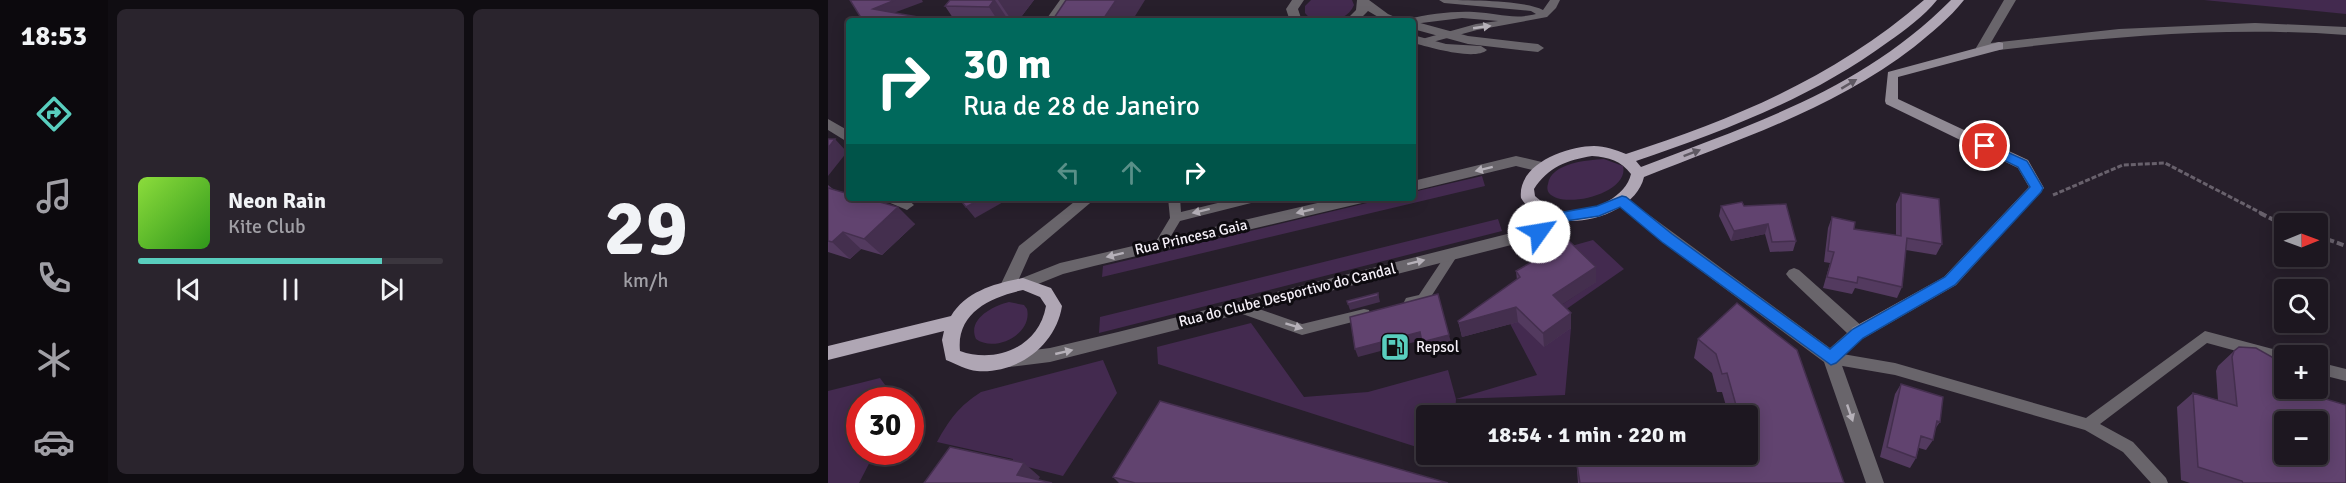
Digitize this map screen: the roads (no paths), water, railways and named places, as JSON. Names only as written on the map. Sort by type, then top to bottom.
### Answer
[{"type":"main road","points":[[1627,159],[1673,144],[1782,100],[1832,74],[1897,30],[1931,0]]},
{"type":"main road","points":[[1638,174],[1797,112],[1839,90],[1895,55],[1930,27],[1958,0]]},
{"type":"main road","points":[[1858,333],[1950,281],[2037,188],[2023,164],[1891,101],[1892,75],[1999,46]]},
{"type":"main road","points":[[1592,151],[1609,152],[1627,159],[1638,174],[1634,189],[1622,200],[1599,211],[1563,217],[1546,212],[1528,198],[1527,189],[1541,167],[1568,155],[1592,151]]},
{"type":"main road","points":[[1015,285],[1036,286],[1046,291],[1052,299],[1053,318],[1047,330],[1036,342],[1006,360],[990,365],[974,365],[952,355],[950,333],[955,322],[977,299],[1015,285]]},
{"type":"main road","points":[[828,353],[955,322]]},
{"type":"street","points":[[1053,18],[1066,0]]},
{"type":"street","points":[[1295,18],[1292,9],[1298,0]]},
{"type":"street","points":[[2010,0],[1978,49],[2186,27],[2264,26],[2346,32]]},
{"type":"street","points":[[1355,18],[1362,11],[1364,2],[1388,18]]},
{"type":"street","points":[[1416,26],[1468,40],[1538,48],[1500,51],[1446,48],[1419,40]]},
{"type":"street","points":[[828,124],[846,136]]},
{"type":"street","points":[[1416,185],[1515,161],[1541,167]]},
{"type":"street","points":[[1622,200],[1667,238],[1831,358],[1875,483]]},
{"type":"street","points":[[899,201],[908,205]]},
{"type":"street","points":[[1015,285],[1024,250],[1085,201]]},
{"type":"street","name":"Rua Princesa Gaia","points":[[1015,285],[1060,269],[1161,243],[1349,201]]},
{"type":"street","name":"Rua do Clube Desportivo do Candal","points":[[1006,360],[1050,355],[1108,342],[1539,232],[1563,217]]},
{"type":"street","points":[[1794,274],[1858,333],[1831,358]]},
{"type":"lane","points":[[1444,0],[1533,8],[1544,15]]},
{"type":"lane","points":[[1419,40],[1544,15],[1553,9],[1555,0]]},
{"type":"lane","points":[[1416,20],[1429,17],[1497,16],[1513,21]]},
{"type":"lane","points":[[1161,243],[1176,218],[1174,201]]},
{"type":"lane","points":[[1176,218],[1229,201]]},
{"type":"lane","points":[[1401,305],[1423,299],[1452,253]]},
{"type":"lane","points":[[1239,307],[1302,330],[1379,310]]},
{"type":"lane","points":[[2088,425],[2205,337],[2274,355]]},
{"type":"lane","points":[[1831,358],[1895,369],[2088,425],[2128,447],[2161,483]]},
{"type":"lane","points":[[2328,370],[2346,375]]},
{"type":"place","name":"Repsol","points":[[1395,347]]}]
